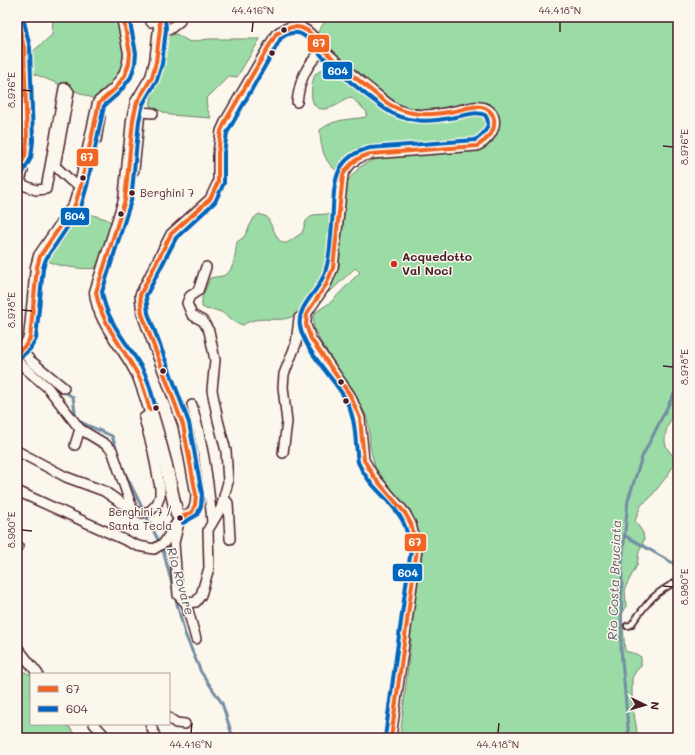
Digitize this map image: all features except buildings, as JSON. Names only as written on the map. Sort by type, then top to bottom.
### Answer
[{"type":"street","points":[[17,17],[28,47],[22,128],[25,156],[19,169],[23,171],[20,180],[23,185],[36,190],[46,189],[64,88],[66,88],[68,92],[55,166],[71,181],[81,185]]},
{"type":"street","points":[[18,355],[30,338],[37,267],[40,256],[75,205],[81,185],[99,103],[115,89],[122,80],[129,63],[130,53],[123,17]]},
{"type":"street","points":[[298,27],[302,17]]},
{"type":"street","points":[[180,21],[170,29],[155,21],[156,62],[152,77],[137,102],[133,120],[124,200],[96,292],[97,302],[111,331],[139,376],[152,413],[164,458],[172,497],[177,514],[180,518],[174,543],[178,596],[186,603],[196,639]]},
{"type":"street","points":[[17,491],[138,546],[154,549],[164,543],[180,518],[192,512],[195,505],[196,495],[183,424],[142,314],[140,295],[171,234],[210,198],[218,182],[218,153],[221,132],[226,120],[276,34],[283,29],[298,27],[305,29],[323,50],[393,108],[403,112],[431,116],[479,106],[486,108],[491,112],[495,125],[489,138],[484,143],[477,146],[371,154],[357,158],[348,166],[343,175],[333,268],[326,285],[311,306],[306,318],[306,325],[311,339],[350,394],[360,418],[364,460],[374,477],[405,513],[411,524],[417,549],[391,738]]},
{"type":"street","points":[[297,102],[298,91],[304,73],[315,57],[323,50]]},
{"type":"street","points":[[127,179],[134,170],[140,112],[153,113]]},
{"type":"street","points":[[186,603],[196,602],[201,595],[209,568],[208,530],[221,508],[228,482],[226,451],[212,390],[215,360],[209,331],[203,321],[192,315],[187,303],[190,296],[198,291],[206,267]]},
{"type":"street","points":[[283,453],[288,422],[283,387],[284,374],[296,344],[299,318],[306,318]]},
{"type":"street","points":[[18,355],[31,361],[64,388]]},
{"type":"street","points":[[18,355],[48,388],[80,429],[112,450],[133,511]]},
{"type":"street","points":[[192,405],[203,447],[210,492],[212,522]]},
{"type":"street","points":[[17,451],[66,477],[104,491],[133,511],[142,513],[150,511],[157,504],[160,496],[160,488],[153,451],[144,418],[152,413]]},
{"type":"street","points":[[75,445],[80,429]]},
{"type":"street","points":[[224,498],[228,504],[230,539]]},
{"type":"street","points":[[17,648],[37,673]]},
{"type":"street","points":[[170,719],[176,723],[185,724]]},
{"type":"street","points":[[95,725],[107,738]]},
{"type":"street","points":[[150,725],[156,738]]},
{"type":"lane","points":[[98,141],[105,97]]},
{"type":"lane","points":[[126,342],[130,360]]},
{"type":"lane","points":[[627,626],[631,625],[653,596],[678,581]]},
{"type":"green space","points":[[53,17],[117,17],[124,50],[123,64],[116,78],[97,100],[32,73],[31,53],[52,35]]},
{"type":"green space","points":[[328,17],[678,17],[678,410],[669,422],[665,439],[667,448],[677,460],[667,476],[649,499],[641,505],[635,521],[643,533],[644,540],[639,552],[637,565],[625,588],[626,606],[622,615],[625,651],[641,657],[641,666],[632,678],[632,701],[638,738],[400,738],[411,639],[410,636],[421,561],[419,536],[411,511],[392,493],[375,467],[370,447],[369,428],[366,415],[352,390],[320,341],[314,328],[313,317],[316,312],[331,302],[360,272],[355,268],[332,290],[325,294],[339,267],[344,197],[347,181],[360,167],[370,161],[387,157],[482,149],[491,140],[496,130],[489,107],[432,113],[405,108],[394,103],[330,53],[317,33]]},
{"type":"green space","points":[[176,34],[190,42],[208,39],[260,39],[237,77],[229,76],[206,99],[207,108],[211,118],[170,115],[150,106],[162,61],[163,38]]},
{"type":"green space","points":[[326,61],[330,62],[391,111],[407,118],[426,120],[445,118],[472,110],[480,111],[488,114],[491,120],[490,129],[481,140],[465,144],[358,152],[345,161],[338,171],[329,164],[326,159],[322,147],[320,130],[337,121],[366,117],[367,112],[351,97],[346,98],[335,106],[326,109],[320,109],[315,106],[312,95],[313,81],[315,74],[325,68]]},
{"type":"green space","points":[[83,212],[106,219],[113,223],[96,268],[72,268],[48,261],[50,256],[61,243],[78,214]]},
{"type":"green space","points":[[259,214],[267,217],[278,239],[283,243],[287,243],[302,233],[306,221],[313,215],[328,214],[333,217],[326,274],[296,314],[290,318],[250,321],[243,325],[221,312],[202,307],[202,298],[210,278],[222,276],[230,271],[234,262],[237,242],[244,237],[254,218]]},
{"type":"green space","points":[[25,672],[30,674],[30,725],[68,725],[76,738],[17,738],[17,673]]},
{"type":"waterway","name":"Rio Rovare","points":[[33,368],[52,383]]},
{"type":"waterway","name":"Rio Costa Bruciata","points":[[629,738],[621,649],[622,563],[628,500],[642,457],[678,386]]},
{"type":"waterway","name":"Rio Rovare","points":[[63,391],[73,397],[76,420],[112,436],[117,451]]},
{"type":"waterway","name":"Rio Rovare","points":[[122,467],[163,550],[185,634],[201,672],[222,703],[233,738]]},
{"type":"waterway","points":[[624,535],[678,566]]},
{"type":"transit line","name":"67","points":[[17,17],[24,48],[27,141],[25,156],[17,171]]},
{"type":"transit line","name":"604","points":[[22,174],[31,158],[33,141],[30,48],[23,17]]},
{"type":"transit line","name":"67","points":[[17,353],[26,345],[30,338],[37,267],[40,256],[75,205],[81,185],[99,103],[115,89],[125,75],[129,63],[130,53],[123,17]]},
{"type":"transit line","name":"604","points":[[21,357],[30,349],[36,339],[43,268],[46,259],[81,207],[104,106],[119,93],[131,77],[135,64],[136,53],[129,17]]},
{"type":"transit line","name":"67","points":[[150,410],[140,379],[113,335],[103,315],[96,292],[125,200],[133,120],[137,102],[152,77],[156,62],[160,28],[159,17]]},
{"type":"transit line","name":"604","points":[[156,408],[144,372],[114,324],[105,304],[102,292],[131,201],[139,121],[143,104],[157,80],[162,64],[166,29],[165,17]]},
{"type":"transit line","name":"67","points":[[180,518],[192,512],[195,505],[196,495],[183,425],[142,314],[140,295],[171,234],[210,199],[218,182],[218,153],[221,131],[276,34],[291,27],[298,27],[306,30],[325,51],[346,70],[391,106],[400,110],[418,114],[436,114],[472,107],[482,107],[490,111],[494,118],[493,130],[488,138],[477,146],[371,154],[358,159],[348,167],[343,175],[333,268],[326,285],[307,313],[306,325],[311,339],[350,395],[360,418],[364,460],[374,477],[405,513],[411,524],[417,549],[391,738]]},
{"type":"transit line","name":"604","points":[[183,523],[197,515],[201,506],[202,494],[189,423],[148,313],[146,296],[176,238],[215,202],[224,183],[224,153],[227,133],[281,38],[293,33],[298,33],[304,36],[322,56],[352,84],[393,114],[410,119],[429,121],[475,113],[485,115],[488,122],[486,129],[484,133],[475,140],[370,148],[347,159],[341,167],[337,177],[330,247],[326,269],[320,283],[306,303],[300,320],[300,326],[307,344],[348,404],[354,426],[358,462],[372,485],[390,504],[403,521],[411,549],[385,737]]},
{"type":"place","name":"Berghini 7","points":[[132,193]]},
{"type":"place","name":"Acquedotto Val Noci","points":[[394,264]]},
{"type":"place","name":"Berghini 7 / Santa Tecla","points":[[180,518]]}]
